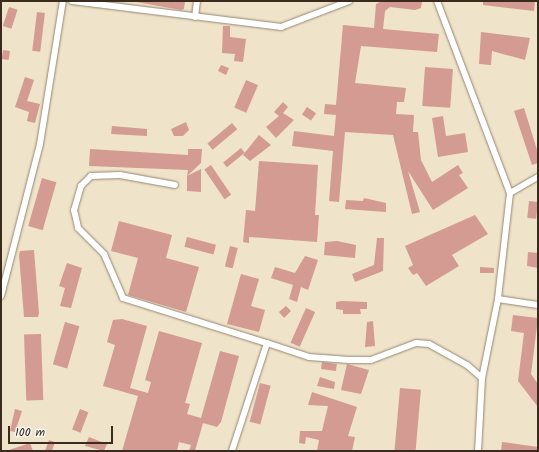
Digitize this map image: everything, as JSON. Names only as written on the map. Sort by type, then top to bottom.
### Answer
[{"type":"street","points":[[1,296],[40,144],[63,1]]},
{"type":"street","points":[[72,1],[281,27],[349,1]]},
{"type":"street","points":[[195,17],[197,1]]},
{"type":"street","points":[[437,1],[510,193],[498,299],[482,378],[478,451]]},
{"type":"street","points":[[175,185],[120,175],[91,176],[76,200],[78,228],[104,254],[123,298],[309,357],[371,360],[416,343],[429,344],[467,365],[482,378]]},
{"type":"street","points":[[510,193],[538,177]]},
{"type":"street","points":[[498,299],[538,305]]},
{"type":"street","points":[[232,451],[267,343]]},
{"type":"building","points":[[131,1],[185,1],[184,9],[181,10]]},
{"type":"building","points":[[382,1],[422,1],[421,8],[415,10],[390,7],[385,11],[383,29],[439,34],[437,52],[361,46],[355,83],[406,88],[404,102],[397,102],[396,114],[414,115],[413,132],[418,132],[421,160],[432,182],[458,165],[463,173],[459,175],[468,188],[433,210],[408,171],[420,212],[412,214],[393,135],[345,132],[339,202],[329,201],[333,151],[292,146],[294,131],[334,136],[336,115],[324,114],[325,104],[336,105],[343,25],[374,28],[376,4]]},
{"type":"building","points":[[483,1],[535,1],[534,11],[483,5]]},
{"type":"building","points":[[9,7],[18,10],[11,29],[3,26]]},
{"type":"building","points":[[37,12],[45,13],[40,52],[32,51]]},
{"type":"building","points":[[223,26],[230,26],[230,37],[246,39],[243,62],[234,61],[235,54],[222,53]]},
{"type":"building","points":[[481,32],[530,38],[525,60],[492,51],[491,65],[479,64]]},
{"type":"building","points":[[3,50],[10,51],[9,60],[2,59]]},
{"type":"building","points":[[221,65],[229,68],[226,75],[218,71]]},
{"type":"building","points":[[425,67],[453,69],[450,108],[422,106]]},
{"type":"building","points":[[25,77],[34,80],[27,101],[40,104],[35,123],[27,121],[29,112],[15,107]]},
{"type":"building","points":[[246,80],[258,85],[246,113],[234,108]]},
{"type":"building","points":[[283,102],[288,107],[283,113],[294,120],[276,138],[266,127],[279,116],[274,112]]},
{"type":"building","points":[[307,107],[316,113],[311,121],[302,114]]},
{"type":"building","points":[[524,108],[538,153],[538,163],[532,165],[514,111]]},
{"type":"building","points":[[443,116],[446,136],[465,133],[468,152],[438,157],[432,118]]},
{"type":"building","points":[[186,122],[189,130],[183,136],[174,136],[171,129]]},
{"type":"building","points":[[232,123],[237,129],[213,150],[207,144]]},
{"type":"building","points":[[112,126],[147,129],[147,136],[111,134]]},
{"type":"building","points":[[259,135],[271,145],[250,161],[243,155]]},
{"type":"building","points":[[241,148],[245,153],[227,167],[223,162]]},
{"type":"building","points":[[90,149],[188,155],[188,149],[202,149],[201,163],[187,176],[188,170],[89,166]]},
{"type":"building","points":[[259,161],[318,165],[315,215],[319,215],[317,242],[249,237],[249,243],[243,242],[246,210],[255,211]]},
{"type":"building","points":[[211,165],[231,195],[224,199],[204,169]]},
{"type":"building","points":[[201,169],[201,192],[187,191],[187,176]]},
{"type":"building","points":[[42,178],[56,182],[43,230],[28,226]]},
{"type":"building","points":[[364,198],[386,203],[386,212],[345,209],[346,200],[363,201]]},
{"type":"building","points":[[529,201],[538,202],[536,219],[527,218]]},
{"type":"building","points":[[475,215],[488,234],[452,255],[459,266],[426,286],[417,273],[413,275],[408,268],[413,265],[405,246]]},
{"type":"building","points":[[119,221],[172,235],[166,258],[199,267],[186,312],[128,295],[138,258],[111,251]]},
{"type":"building","points":[[187,237],[216,245],[213,254],[184,247]]},
{"type":"building","points":[[377,238],[384,238],[383,271],[355,282],[352,274],[374,265]]},
{"type":"building","points":[[337,241],[356,245],[355,258],[324,255],[325,242]]},
{"type":"building","points":[[230,246],[238,248],[233,268],[225,266]]},
{"type":"building","points":[[34,250],[39,313],[38,317],[24,317],[19,255],[20,251]]},
{"type":"building","points":[[528,252],[538,253],[538,268],[527,266]]},
{"type":"building","points":[[305,256],[318,260],[308,290],[301,287],[297,302],[289,299],[293,285],[271,278],[275,267],[295,273]]},
{"type":"building","points":[[67,263],[82,268],[71,308],[60,306],[65,288],[59,286]]},
{"type":"building","points":[[480,267],[494,268],[494,273],[480,273]]},
{"type":"building","points":[[241,274],[259,279],[251,306],[265,310],[259,332],[227,324]]},
{"type":"building","points":[[336,302],[367,302],[367,309],[360,309],[361,314],[343,314],[343,310],[336,309]]},
{"type":"building","points":[[286,306],[291,311],[284,318],[279,312]]},
{"type":"building","points":[[306,308],[315,312],[300,347],[291,343]]},
{"type":"building","points":[[513,315],[538,318],[531,374],[538,384],[538,407],[518,381],[524,333],[511,331]]},
{"type":"building","points":[[122,319],[147,326],[130,388],[148,393],[151,382],[145,380],[159,331],[202,343],[185,403],[190,404],[187,414],[201,418],[220,351],[239,356],[221,422],[217,427],[203,423],[195,451],[189,451],[191,445],[179,442],[177,451],[122,451],[138,396],[103,386],[115,345],[107,342],[113,320]]},
{"type":"building","points":[[373,321],[375,346],[365,347],[367,322]]},
{"type":"building","points":[[65,322],[79,326],[67,368],[53,364]]},
{"type":"building","points":[[41,334],[43,400],[26,401],[24,335]]},
{"type":"building","points":[[322,362],[337,364],[336,371],[321,369]]},
{"type":"building","points":[[347,364],[369,370],[361,394],[341,390]]},
{"type":"building","points":[[320,377],[335,382],[334,389],[317,386]]},
{"type":"building","points":[[260,383],[271,386],[260,424],[250,422]]},
{"type":"building","points":[[400,388],[421,390],[416,451],[394,451]]},
{"type":"building","points":[[312,392],[357,407],[348,436],[355,437],[352,451],[317,451],[319,440],[306,437],[305,444],[299,443],[300,431],[322,431],[328,406],[308,405]]},
{"type":"building","points":[[15,409],[22,411],[15,432],[10,431]]},
{"type":"building","points":[[80,409],[88,412],[81,433],[72,430]]},
{"type":"building","points":[[89,437],[107,444],[104,451],[85,446]]},
{"type":"building","points":[[49,440],[55,442],[52,451],[45,451]]},
{"type":"building","points":[[502,442],[538,447],[538,451],[501,451]]},
{"type":"building","points":[[30,443],[33,451],[9,451],[9,450]]}]
